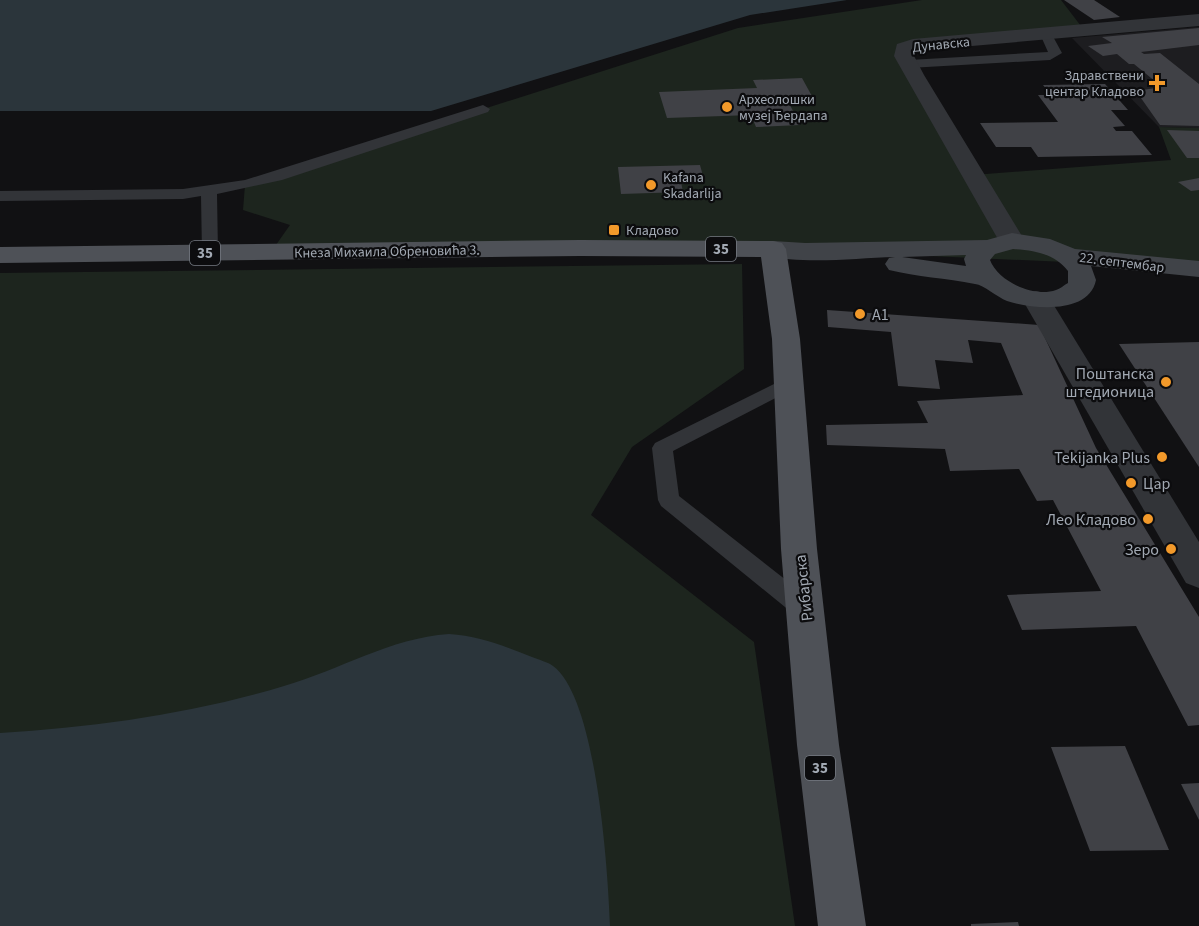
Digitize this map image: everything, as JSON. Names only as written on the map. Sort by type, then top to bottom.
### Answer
[{"type":"main road","points":[[805,251],[984,247],[1012,240]]},
{"type":"main road","name":"22. септембар","points":[[1012,240],[1046,246],[1066,255],[1188,269]]},
{"type":"main road","points":[[984,247],[976,261],[984,277]]},
{"type":"main road","name":"Кнеза Михаила Обреновића 3.","points":[[0,255],[580,248],[773,249]]},
{"type":"main road","points":[[773,249],[805,251],[984,277],[1006,292],[1036,299],[1056,299],[1071,294],[1080,287],[1083,277],[1080,270],[1066,255]]},
{"type":"main road","name":"Рибарска","points":[[773,249],[786,339],[805,609],[818,745],[842,926]]},
{"type":"main road","name":"22. септембар","points":[[1083,277],[1188,269]]},
{"type":"street","name":"Дунавска","points":[[1012,240],[902,51],[913,45],[1199,20]]},
{"type":"street","points":[[1036,299],[1199,573]]},
{"type":"lane","points":[[0,196],[183,194],[209,191],[277,177],[483,109]]},
{"type":"lane","points":[[209,191],[210,253]]},
{"type":"lane","points":[[788,383],[662,448],[669,500],[805,609]]},
{"type":"shaded area","points":[[0,0],[847,0],[750,15],[431,111],[0,111]]},
{"type":"shaded area","points":[[922,0],[1061,0],[1084,30],[904,48],[973,175],[1171,160],[1159,127],[1199,128],[1199,268],[773,249],[271,252],[290,225],[243,210],[245,185],[738,28]]},
{"type":"shaded area","name":"Здравствени центар Кладово","points":[[1199,27],[1199,128],[1159,127],[1072,38]]},
{"type":"shaded area","points":[[742,264],[744,369],[632,447],[591,515],[754,642],[795,926],[0,926],[0,273]]},
{"type":"shaded area","points":[[449,634],[491,642],[546,662],[553,666],[568,684],[580,713],[590,748],[597,788],[603,828],[610,926],[0,926],[0,733],[108,723],[179,712],[284,686],[406,642]]},
{"type":"building","points":[[1064,0],[1094,0],[1120,17],[1094,20]]},
{"type":"building","name":"Здравствени центар Кладово","points":[[1199,28],[1199,45],[1141,52],[1144,54],[1160,53],[1199,84],[1199,126],[1160,125],[1136,91],[1162,87],[1134,64],[1129,64],[1117,54],[1103,56],[1088,46],[1112,43],[1102,37]]},
{"type":"building","name":"Археолошки музеј Ђердапа","points":[[802,78],[813,98],[787,99],[800,125],[756,127],[751,115],[667,118],[659,92],[757,88],[753,80]]},
{"type":"building","points":[[1105,84],[1128,110],[1111,110],[1125,126],[1113,127],[1116,131],[1132,131],[1152,155],[1038,157],[1031,147],[996,147],[980,123],[1058,122],[1038,95],[1051,95],[1043,85]]},
{"type":"building","points":[[1167,130],[1199,131],[1199,158],[1187,158]]},
{"type":"building","name":"Kafana Skadarlija","points":[[700,165],[703,176],[680,177],[683,192],[621,194],[618,167]]},
{"type":"building","points":[[1199,178],[1199,190],[1191,191],[1178,182]]},
{"type":"building","points":[[827,310],[1039,325],[1096,448],[1199,617],[1199,725],[1188,726],[1136,626],[1022,630],[1007,595],[1101,591],[1053,500],[1037,501],[1019,469],[950,471],[945,449],[827,445],[826,425],[928,423],[917,401],[1023,395],[1001,343],[968,340],[973,363],[935,360],[940,389],[898,386],[891,332],[828,327]]},
{"type":"building","points":[[1199,342],[1199,467],[1119,344]]},
{"type":"building","points":[[1125,746],[1169,850],[1090,851],[1051,747]]},
{"type":"building","points":[[1199,783],[1199,820],[1181,784]]},
{"type":"building","points":[[1018,922],[1019,926],[971,926],[971,924]]},
{"type":"place","name":"Здравствени центар Кладово","points":[[1157,83]]},
{"type":"place","name":"Археолошки музеј Ђердапа","points":[[727,107]]},
{"type":"place","name":"Kafana Skadarlija","points":[[651,185]]},
{"type":"place","name":"Кладово","points":[[614,230]]},
{"type":"place","name":"A1","points":[[860,314]]},
{"type":"place","name":"Поштанска штедионица","points":[[1166,382]]},
{"type":"place","name":"Tekijanka Plus","points":[[1162,457]]},
{"type":"place","name":"Цар","points":[[1131,483]]},
{"type":"place","name":"Лео Кладово","points":[[1148,519]]},
{"type":"place","name":"Зеро","points":[[1171,549]]}]
